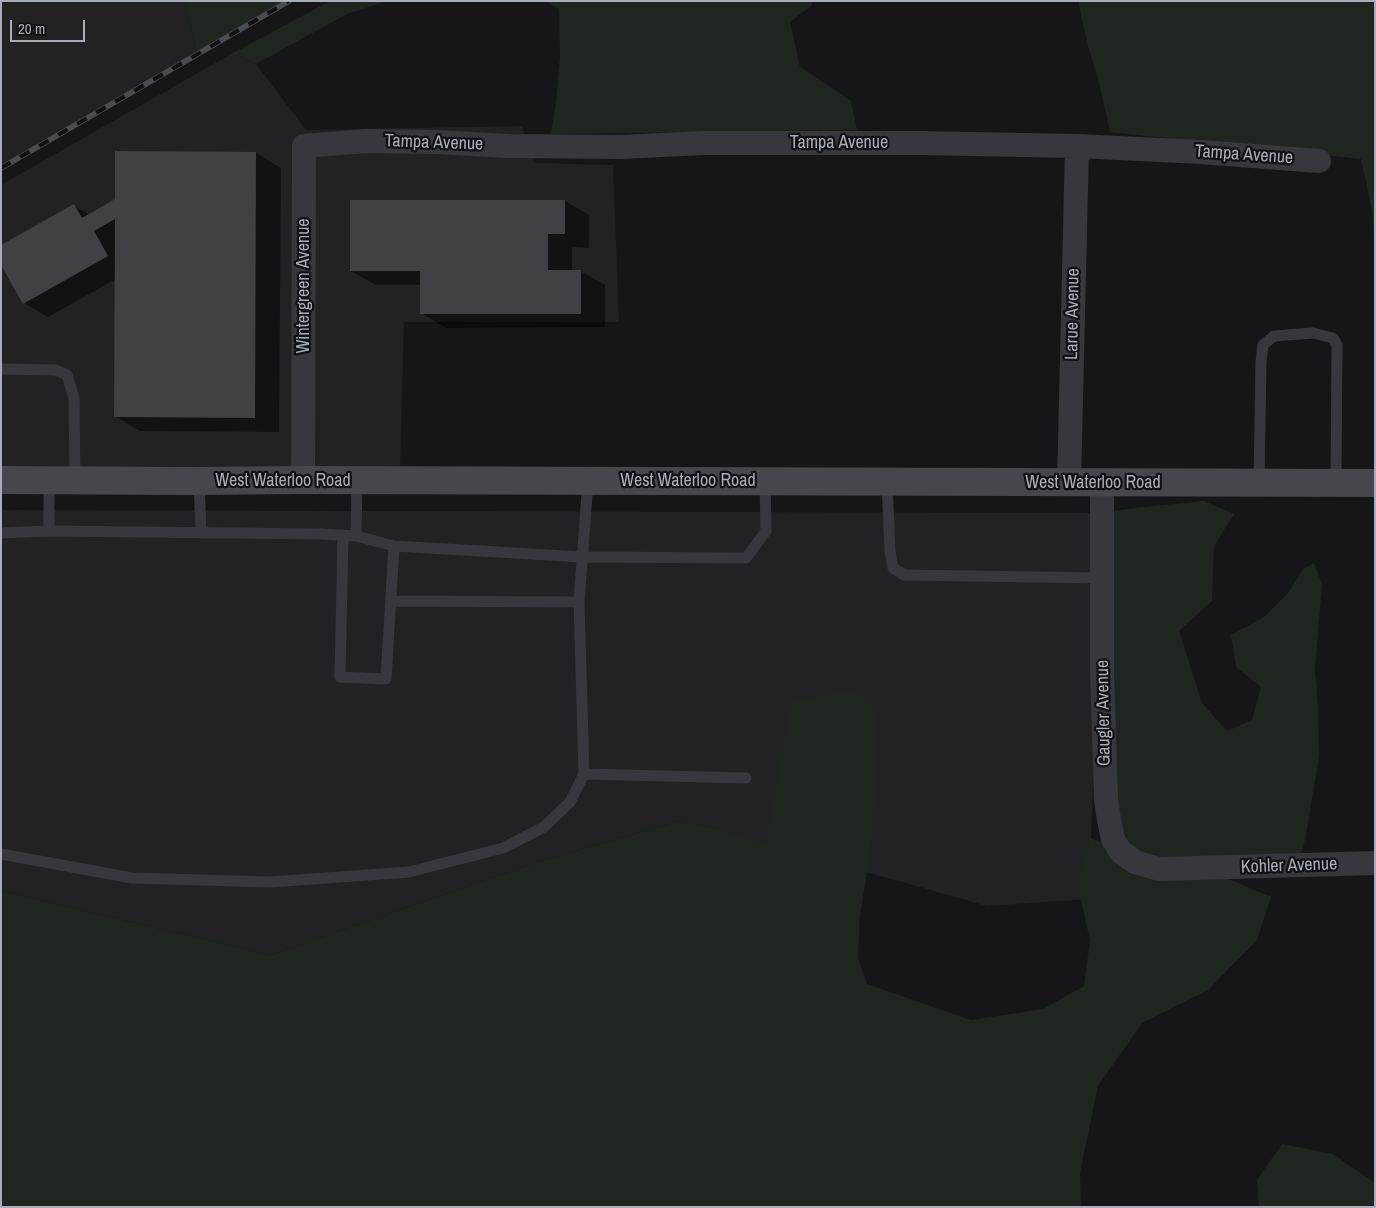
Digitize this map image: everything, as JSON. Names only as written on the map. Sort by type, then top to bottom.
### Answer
[{"type":"main road","name":"West Waterloo Road","points":[[1,480],[1375,483]]},
{"type":"street","name":"Tampa Avenue","points":[[359,142],[621,147],[703,143],[919,143],[1077,146],[1201,152],[1319,161]]},
{"type":"street","name":"Wintergreen Avenue","points":[[303,480],[304,146],[359,142]]},
{"type":"street","name":"Larue Avenue","points":[[1069,482],[1077,146]]},
{"type":"street","name":"Gaugler Avenue","points":[[1102,483],[1106,798],[1113,839],[1120,851],[1135,862],[1159,869],[1204,868]]},
{"type":"street","name":"Kohler Avenue","points":[[1204,868],[1375,864]]},
{"type":"lane","points":[[1259,483],[1260,362],[1263,345],[1274,336],[1314,333],[1333,338],[1337,345],[1336,483]]},
{"type":"lane","points":[[1,369],[56,370],[67,376],[74,398],[62,480],[49,532]]},
{"type":"lane","points":[[356,536],[358,480]]},
{"type":"lane","points":[[199,481],[201,533]]},
{"type":"lane","points":[[1,854],[132,878],[270,882],[409,872],[503,848],[544,828],[570,802],[584,774],[579,602],[588,481]]},
{"type":"lane","points":[[1,533],[321,534],[356,536],[394,546],[583,557],[746,558],[766,531],[765,482]]},
{"type":"lane","points":[[887,482],[890,551],[893,568],[904,575],[1102,578]]},
{"type":"lane","points":[[343,536],[340,677],[386,679],[394,546]]},
{"type":"lane","points":[[392,601],[579,602]]},
{"type":"lane","points":[[584,774],[746,778]]},
{"type":"shaded area","points":[[1,1],[185,1],[197,55],[1,168]]},
{"type":"shaded area","points":[[185,1],[289,1],[197,55]]},
{"type":"shaded area","points":[[330,1],[387,1],[347,14],[256,64],[233,53]]},
{"type":"shaded area","points":[[545,1],[813,1],[811,6],[790,22],[800,67],[851,101],[857,130],[551,134],[560,57],[559,9]]},
{"type":"shaded area","points":[[1078,1],[1375,1],[1375,255],[1372,210],[1361,159],[1110,132]]},
{"type":"shaded area","points":[[233,53],[256,64],[306,130],[522,126],[534,163],[613,165],[619,322],[404,322],[400,469],[1,466],[1,185]]},
{"type":"shaded area","points":[[1204,501],[1234,514],[1214,546],[1212,601],[1179,631],[1202,703],[1227,731],[1252,720],[1261,687],[1236,667],[1231,635],[1263,618],[1289,592],[1303,569],[1314,563],[1322,584],[1315,669],[1319,756],[1305,840],[1301,853],[1250,867],[1205,869],[1271,897],[1257,940],[1208,990],[1142,1023],[1098,1086],[1080,1173],[1081,1207],[1,1207],[1,891],[271,955],[537,862],[683,820],[766,843],[791,702],[857,689],[876,713],[878,783],[860,916],[858,958],[867,984],[971,1020],[1043,1009],[1084,986],[1090,940],[1077,883],[1091,838],[1119,851],[1102,513]]},
{"type":"shaded area","points":[[1,510],[1102,513],[1089,899],[987,906],[683,820],[537,862],[271,955],[1,891]]},
{"type":"shaded area","points":[[1282,1144],[1333,1154],[1375,1183],[1375,1207],[1259,1207],[1257,1180]]},
{"type":"building","points":[[115,151],[256,152],[255,418],[114,417],[115,219],[94,231],[108,256],[23,304],[1,265],[1,245],[74,204],[82,218],[115,199]]},
{"type":"building","points":[[350,200],[565,200],[565,234],[548,234],[548,270],[581,270],[581,314],[420,314],[420,271],[350,271]]},
{"type":"railway","points":[[1,168],[289,1]]}]
